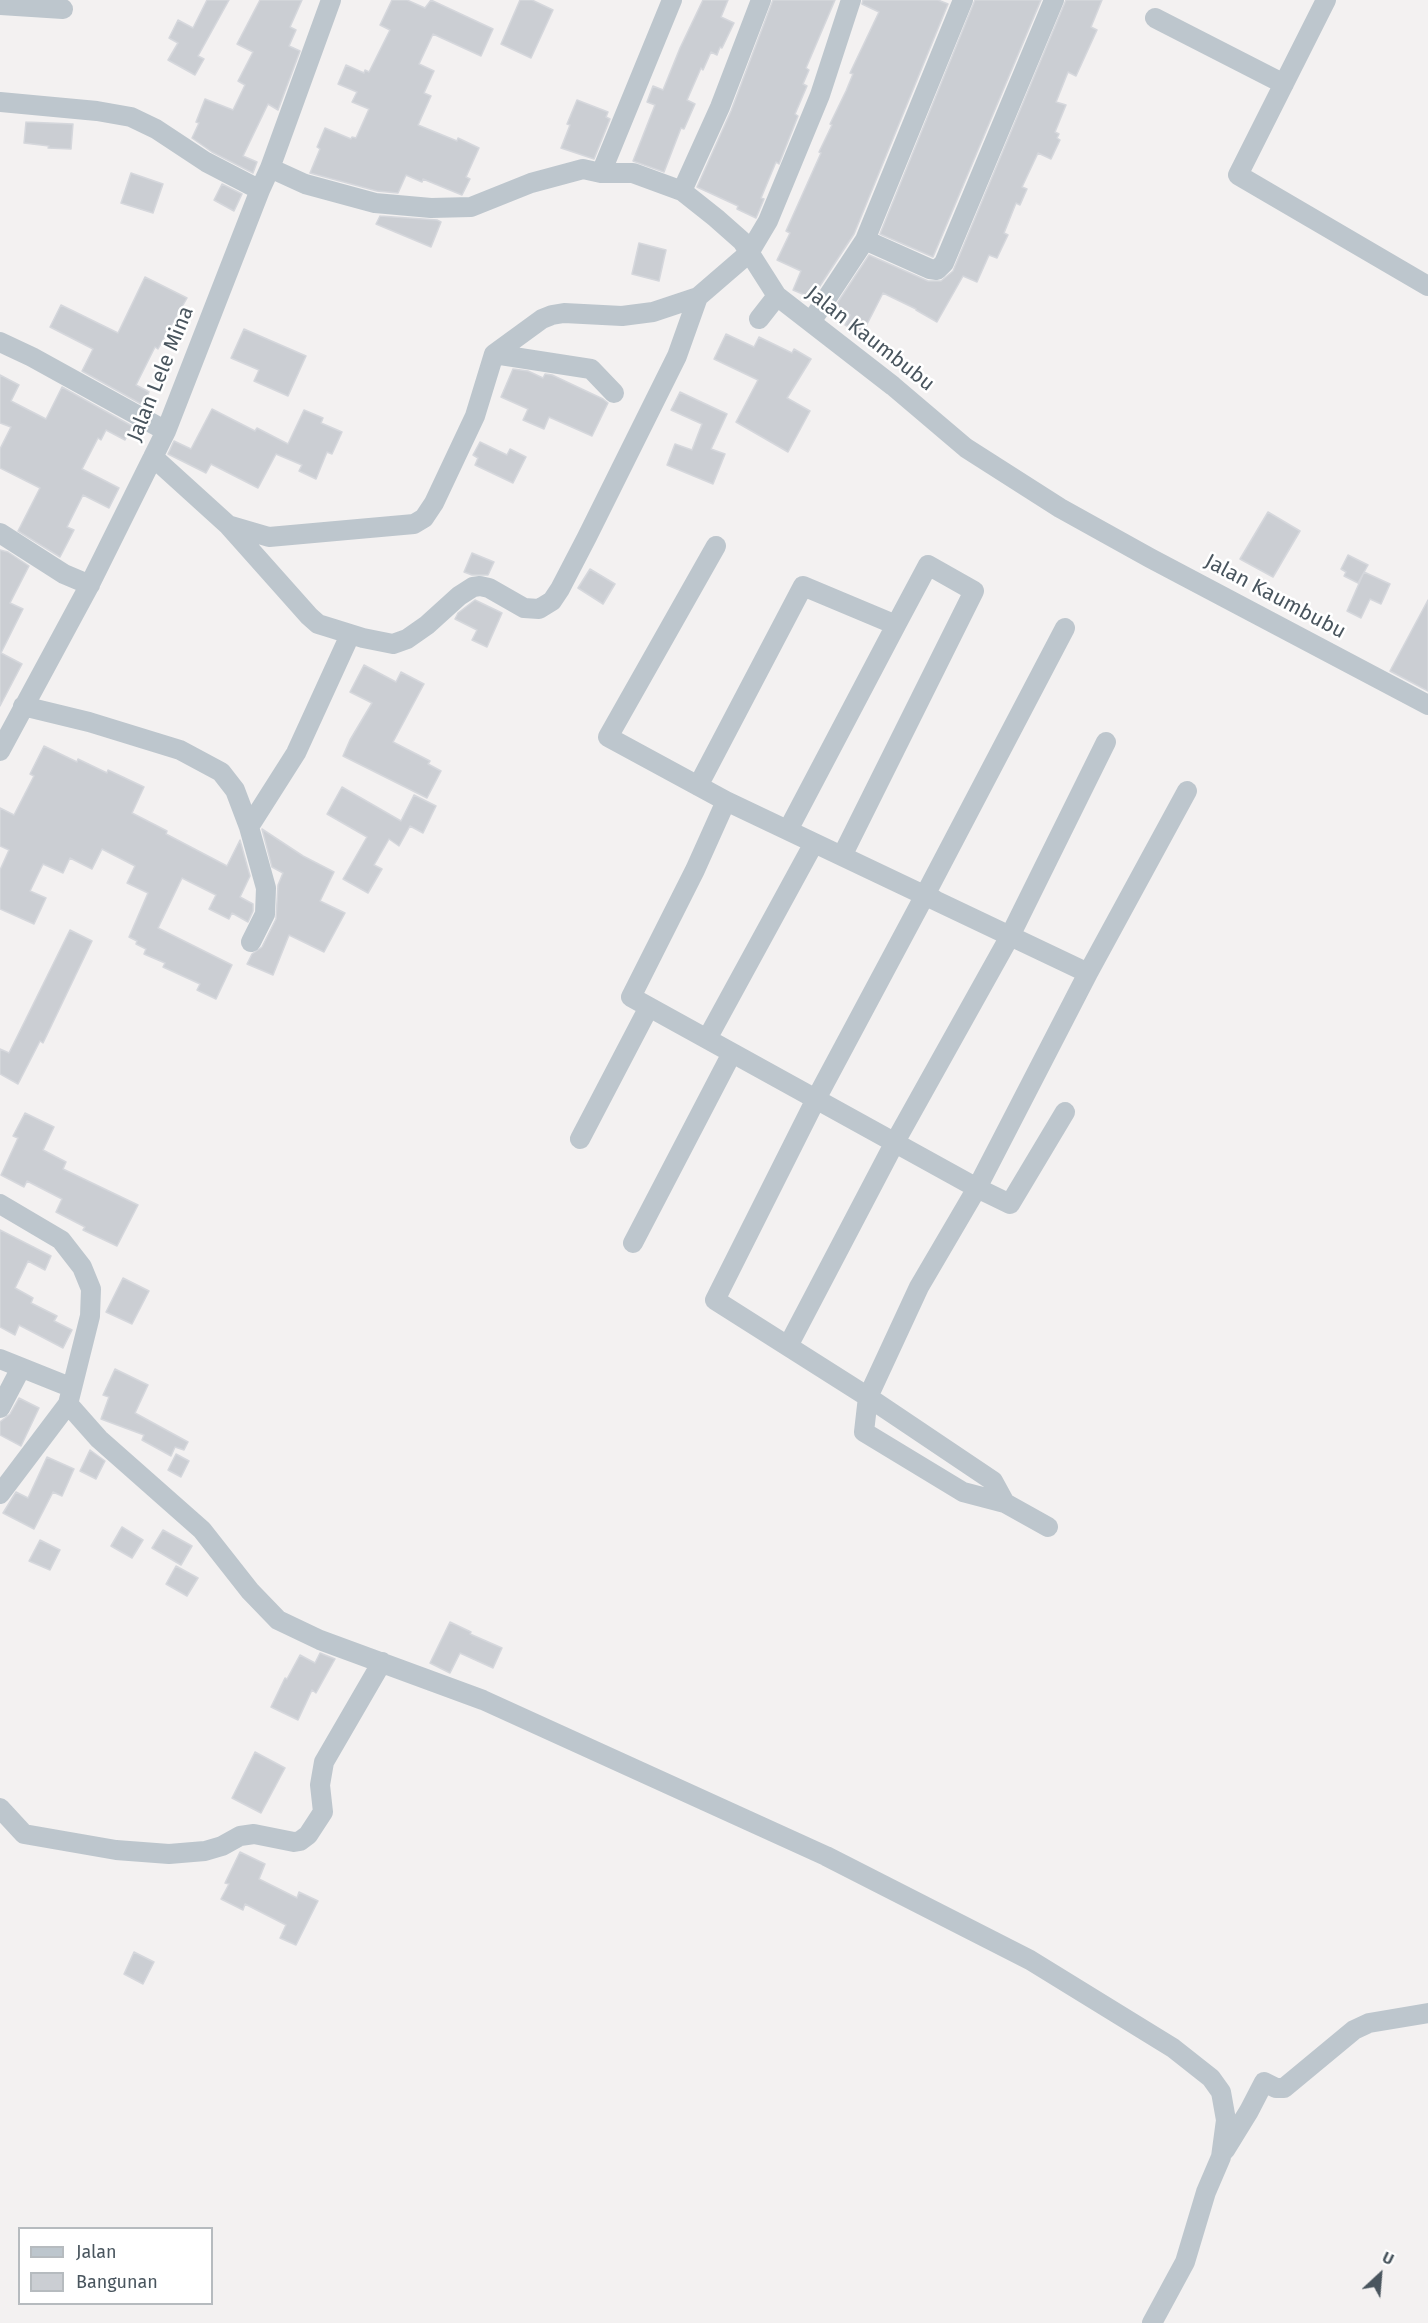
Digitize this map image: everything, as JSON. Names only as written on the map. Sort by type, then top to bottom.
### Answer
[{"type":"street","name":"Jalan Lele Mina","points":[[0,751],[90,585],[166,431],[270,168],[331,0]]},
{"type":"street","points":[[601,173],[672,0]]},
{"type":"street","points":[[682,192],[720,107],[760,0]]},
{"type":"street","points":[[228,525],[269,537],[414,524],[424,518],[434,503],[475,416],[494,354],[542,319],[552,315],[564,312],[622,316],[643,314],[698,297],[749,253],[768,222],[820,95],[851,0]]},
{"type":"street","points":[[811,322],[865,240],[963,0]]},
{"type":"street","points":[[865,240],[930,269],[937,270],[944,263],[1054,0]]},
{"type":"street","points":[[1326,0],[1238,175],[1428,286]]},
{"type":"street","points":[[0,5],[63,9]]},
{"type":"street","points":[[1155,18],[1284,84]]},
{"type":"street","points":[[0,102],[98,111],[131,117],[156,129],[207,162],[260,190]]},
{"type":"street","name":"Jalan Kaumbubu","points":[[270,168],[305,184],[375,203],[431,208],[471,207],[531,183],[583,169],[601,173],[633,173],[682,192],[742,241],[777,296],[893,386],[966,448],[1060,508],[1428,705]]},
{"type":"street","points":[[759,319],[777,296]]},
{"type":"street","points":[[153,457],[228,525],[318,624],[350,635],[393,644],[407,639],[427,625],[459,596],[473,587],[489,588],[524,608],[539,609],[552,601],[560,589],[587,537],[677,356],[698,297]]},
{"type":"street","points":[[0,342],[40,361],[166,431]]},
{"type":"street","points":[[494,354],[591,369],[614,393]]},
{"type":"street","points":[[0,533],[10,542],[64,574],[90,585]]},
{"type":"street","points":[[716,546],[608,737],[726,801],[1088,973]]},
{"type":"street","points":[[788,830],[928,565],[974,591],[842,856]]},
{"type":"street","points":[[698,786],[803,586],[896,625]]},
{"type":"street","points":[[1005,1503],[993,1481],[868,1397],[715,1300],[816,1099],[1065,628]]},
{"type":"street","points":[[249,827],[296,753],[350,635]]},
{"type":"street","points":[[23,706],[180,750],[221,772],[235,790],[249,827],[266,897],[265,914],[251,942]]},
{"type":"street","points":[[788,1346],[896,1142],[1010,936],[1106,742]]},
{"type":"street","points":[[1048,1527],[1005,1503],[963,1492],[864,1432],[868,1397],[919,1287],[977,1188],[1088,973],[1187,791]]},
{"type":"street","points":[[726,801],[695,870],[631,997],[1010,1204],[1065,1112]]},
{"type":"street","points":[[707,1039],[814,843]]},
{"type":"street","points":[[580,1139],[649,1007]]},
{"type":"street","points":[[633,1243],[732,1053]]},
{"type":"street","points":[[0,1204],[61,1240],[82,1267],[91,1288],[90,1316],[69,1396],[0,1494]]},
{"type":"street","points":[[0,1359],[21,1368],[69,1396],[99,1439],[202,1530],[250,1591],[278,1620],[320,1640],[493,1705],[826,1856],[1030,1960],[1173,2048],[1211,2078],[1221,2092],[1226,2120],[1221,2157]]},
{"type":"street","points":[[0,1408],[21,1368]]},
{"type":"street","points":[[0,1808],[24,1834],[116,1850],[169,1854],[205,1851],[222,1846],[240,1836],[254,1834],[294,1842],[300,1841],[308,1835],[323,1812],[320,1785],[324,1762],[382,1662]]},
{"type":"street","points":[[1152,2323],[1185,2262],[1206,2192],[1221,2157],[1264,2082],[1276,2088],[1284,2088],[1354,2030],[1369,2023],[1428,2013]]},
{"type":"building","points":[[207,0],[229,0],[198,56],[204,59],[195,75],[168,60],[178,43],[169,38],[178,20],[193,28]]},
{"type":"building","points":[[260,0],[302,0],[290,27],[296,30],[289,46],[300,51],[278,110],[268,104],[243,156],[257,162],[253,173],[212,152],[192,138],[199,123],[196,122],[205,99],[233,110],[245,85],[238,81],[253,52],[237,44]]},
{"type":"building","points":[[392,0],[407,0],[425,8],[431,0],[493,29],[481,56],[433,34],[419,64],[434,71],[424,93],[431,96],[418,125],[457,141],[458,138],[479,148],[466,177],[470,179],[462,195],[423,179],[422,182],[406,175],[398,193],[377,191],[310,173],[320,149],[317,147],[325,128],[351,139],[356,138],[369,109],[352,102],[357,92],[338,84],[346,65],[364,73],[365,70],[369,72],[390,30],[380,25]]},
{"type":"building","points":[[520,0],[532,0],[553,10],[531,58],[501,44]]},
{"type":"building","points":[[703,0],[728,0],[721,17],[734,23],[717,55],[711,52],[703,70],[701,68],[687,100],[695,104],[684,129],[681,128],[664,172],[633,161],[655,105],[647,102],[653,86],[663,90]]},
{"type":"building","points":[[773,0],[835,0],[806,68],[809,70],[803,84],[807,86],[795,114],[798,116],[779,164],[776,162],[761,198],[764,199],[756,218],[737,209],[738,206],[697,187],[731,111]]},
{"type":"building","points":[[863,0],[938,0],[948,4],[854,234],[812,298],[793,290],[801,271],[777,260],[790,233],[786,231],[853,74],[850,73],[879,12],[862,4]]},
{"type":"building","points":[[975,0],[1041,0],[933,257],[880,234]]},
{"type":"building","points":[[1066,0],[1102,0],[1091,27],[1097,30],[1076,76],[1068,72],[1056,102],[1066,105],[1055,132],[1059,134],[1057,138],[1060,140],[1051,159],[1038,153],[1022,187],[1027,189],[1020,205],[1016,203],[1004,233],[1008,235],[997,258],[989,255],[977,282],[963,276],[937,322],[883,293],[862,334],[845,325],[850,315],[834,308],[869,255],[928,281],[941,281],[953,271]]},
{"type":"building","points":[[577,100],[608,112],[606,117],[610,119],[594,159],[561,148],[570,125],[567,124]]},
{"type":"building","points":[[26,122],[73,124],[71,149],[48,148],[49,146],[24,143]]},
{"type":"building","points":[[131,173],[163,184],[153,213],[121,203]]},
{"type":"building","points":[[222,184],[242,194],[234,211],[214,200]]},
{"type":"building","points":[[380,216],[441,222],[431,247],[376,224]]},
{"type":"building","points":[[639,243],[666,250],[659,281],[632,274]]},
{"type":"building","points":[[145,277],[187,298],[158,349],[155,347],[136,385],[149,392],[143,405],[82,371],[93,349],[50,327],[61,305],[118,333]]},
{"type":"building","points":[[244,329],[306,356],[288,396],[254,381],[259,370],[231,358]]},
{"type":"building","points":[[726,334],[754,347],[759,337],[792,353],[794,349],[811,359],[787,398],[810,411],[788,452],[736,422],[758,380],[714,359]]},
{"type":"building","points":[[513,369],[528,371],[543,378],[545,374],[552,375],[608,403],[592,436],[549,417],[544,429],[523,420],[528,409],[501,397]]},
{"type":"building","points":[[0,375],[19,385],[11,401],[46,419],[62,387],[132,426],[125,440],[106,430],[101,440],[98,438],[82,469],[119,488],[109,508],[83,495],[67,527],[74,530],[60,557],[18,531],[40,488],[0,468],[0,449],[11,427],[0,423]]},
{"type":"building","points":[[680,392],[727,414],[711,449],[725,454],[713,484],[667,465],[675,444],[692,450],[702,424],[671,410]]},
{"type":"building","points":[[212,409],[255,431],[257,428],[288,444],[304,410],[323,418],[321,423],[342,432],[332,454],[327,452],[316,479],[299,471],[302,465],[276,454],[258,488],[211,464],[206,473],[168,454],[174,441],[191,449]]},
{"type":"building","points":[[480,442],[507,455],[510,449],[526,457],[513,483],[475,465],[478,458],[473,455]]},
{"type":"building","points":[[1268,512],[1300,531],[1273,577],[1240,559]]},
{"type":"building","points":[[0,550],[8,552],[29,566],[10,603],[23,609],[1,653],[22,664],[0,706]]},
{"type":"building","points":[[472,553],[494,562],[488,575],[472,575],[464,572]]},
{"type":"building","points":[[1348,555],[1368,565],[1358,583],[1344,576],[1346,572],[1341,569]]},
{"type":"building","points":[[590,569],[615,584],[603,604],[578,588]]},
{"type":"building","points":[[1364,572],[1390,584],[1381,604],[1370,599],[1361,618],[1347,611]]},
{"type":"building","points":[[475,600],[502,613],[487,647],[472,640],[477,630],[455,619],[458,613]]},
{"type":"building","points":[[1428,600],[1428,691],[1390,671]]},
{"type":"building","points":[[364,665],[396,682],[401,672],[424,684],[393,742],[430,761],[428,764],[441,771],[427,798],[343,756],[372,703],[350,692]]},
{"type":"building","points":[[44,746],[77,762],[78,759],[107,773],[108,770],[144,787],[132,813],[227,866],[240,840],[250,876],[240,897],[253,904],[253,911],[248,922],[232,913],[229,919],[209,909],[216,895],[182,878],[158,928],[232,965],[216,999],[197,990],[200,984],[163,967],[165,963],[144,954],[146,949],[129,937],[148,893],[127,883],[135,866],[102,849],[92,869],[70,858],[63,873],[43,864],[30,891],[46,898],[34,924],[0,909],[0,870],[9,850],[0,846],[0,808],[14,815],[34,776],[30,774]]},
{"type":"building","points":[[342,787],[401,821],[414,795],[436,806],[423,833],[410,826],[399,846],[389,839],[374,865],[382,869],[368,893],[343,879],[367,837],[327,814]]},
{"type":"building","points":[[262,829],[303,856],[334,872],[320,901],[345,913],[324,952],[289,935],[273,975],[247,964],[252,954],[262,947],[276,919],[278,885],[283,873],[272,867]]},
{"type":"building","points":[[70,930],[92,941],[43,1043],[40,1041],[18,1084],[0,1074],[0,1049],[9,1053]]},
{"type":"building","points":[[25,1113],[54,1127],[43,1150],[66,1162],[63,1169],[138,1205],[117,1246],[83,1230],[85,1227],[56,1212],[62,1199],[27,1181],[24,1187],[1,1175],[18,1138],[13,1136]]},
{"type":"building","points":[[0,1230],[51,1256],[45,1270],[28,1261],[15,1288],[33,1298],[31,1303],[57,1316],[54,1321],[72,1330],[63,1348],[19,1325],[15,1335],[0,1327]]},
{"type":"building","points":[[123,1278],[149,1291],[132,1324],[106,1312]]},
{"type":"building","points":[[115,1369],[148,1385],[135,1413],[188,1442],[184,1450],[175,1447],[171,1456],[142,1440],[144,1435],[101,1419],[109,1397],[103,1395]]},
{"type":"building","points":[[19,1398],[39,1408],[21,1446],[0,1435],[0,1422],[10,1414]]},
{"type":"building","points":[[90,1450],[105,1461],[96,1479],[80,1471]]},
{"type":"building","points":[[176,1454],[189,1461],[181,1477],[168,1470]]},
{"type":"building","points":[[47,1457],[74,1469],[62,1496],[53,1492],[34,1529],[3,1513],[16,1492],[28,1498]]},
{"type":"building","points":[[122,1527],[143,1540],[132,1558],[111,1546]]},
{"type":"building","points":[[163,1530],[192,1546],[181,1565],[152,1548]]},
{"type":"building","points":[[40,1540],[60,1550],[50,1570],[29,1561]]},
{"type":"building","points":[[176,1566],[198,1578],[187,1596],[166,1584]]},
{"type":"building","points":[[450,1622],[502,1648],[493,1668],[460,1653],[450,1673],[430,1663]]},
{"type":"building","points":[[320,1653],[335,1659],[316,1693],[312,1690],[298,1720],[271,1707],[285,1678],[287,1679],[300,1655],[315,1663]]},
{"type":"building","points":[[255,1752],[285,1768],[261,1813],[232,1798]]},
{"type":"building","points":[[240,1852],[265,1864],[259,1879],[297,1898],[299,1892],[318,1901],[296,1945],[280,1938],[286,1925],[245,1904],[243,1910],[221,1899],[229,1884],[225,1883]]},
{"type":"building","points":[[134,1952],[154,1962],[143,1984],[124,1974]]}]
